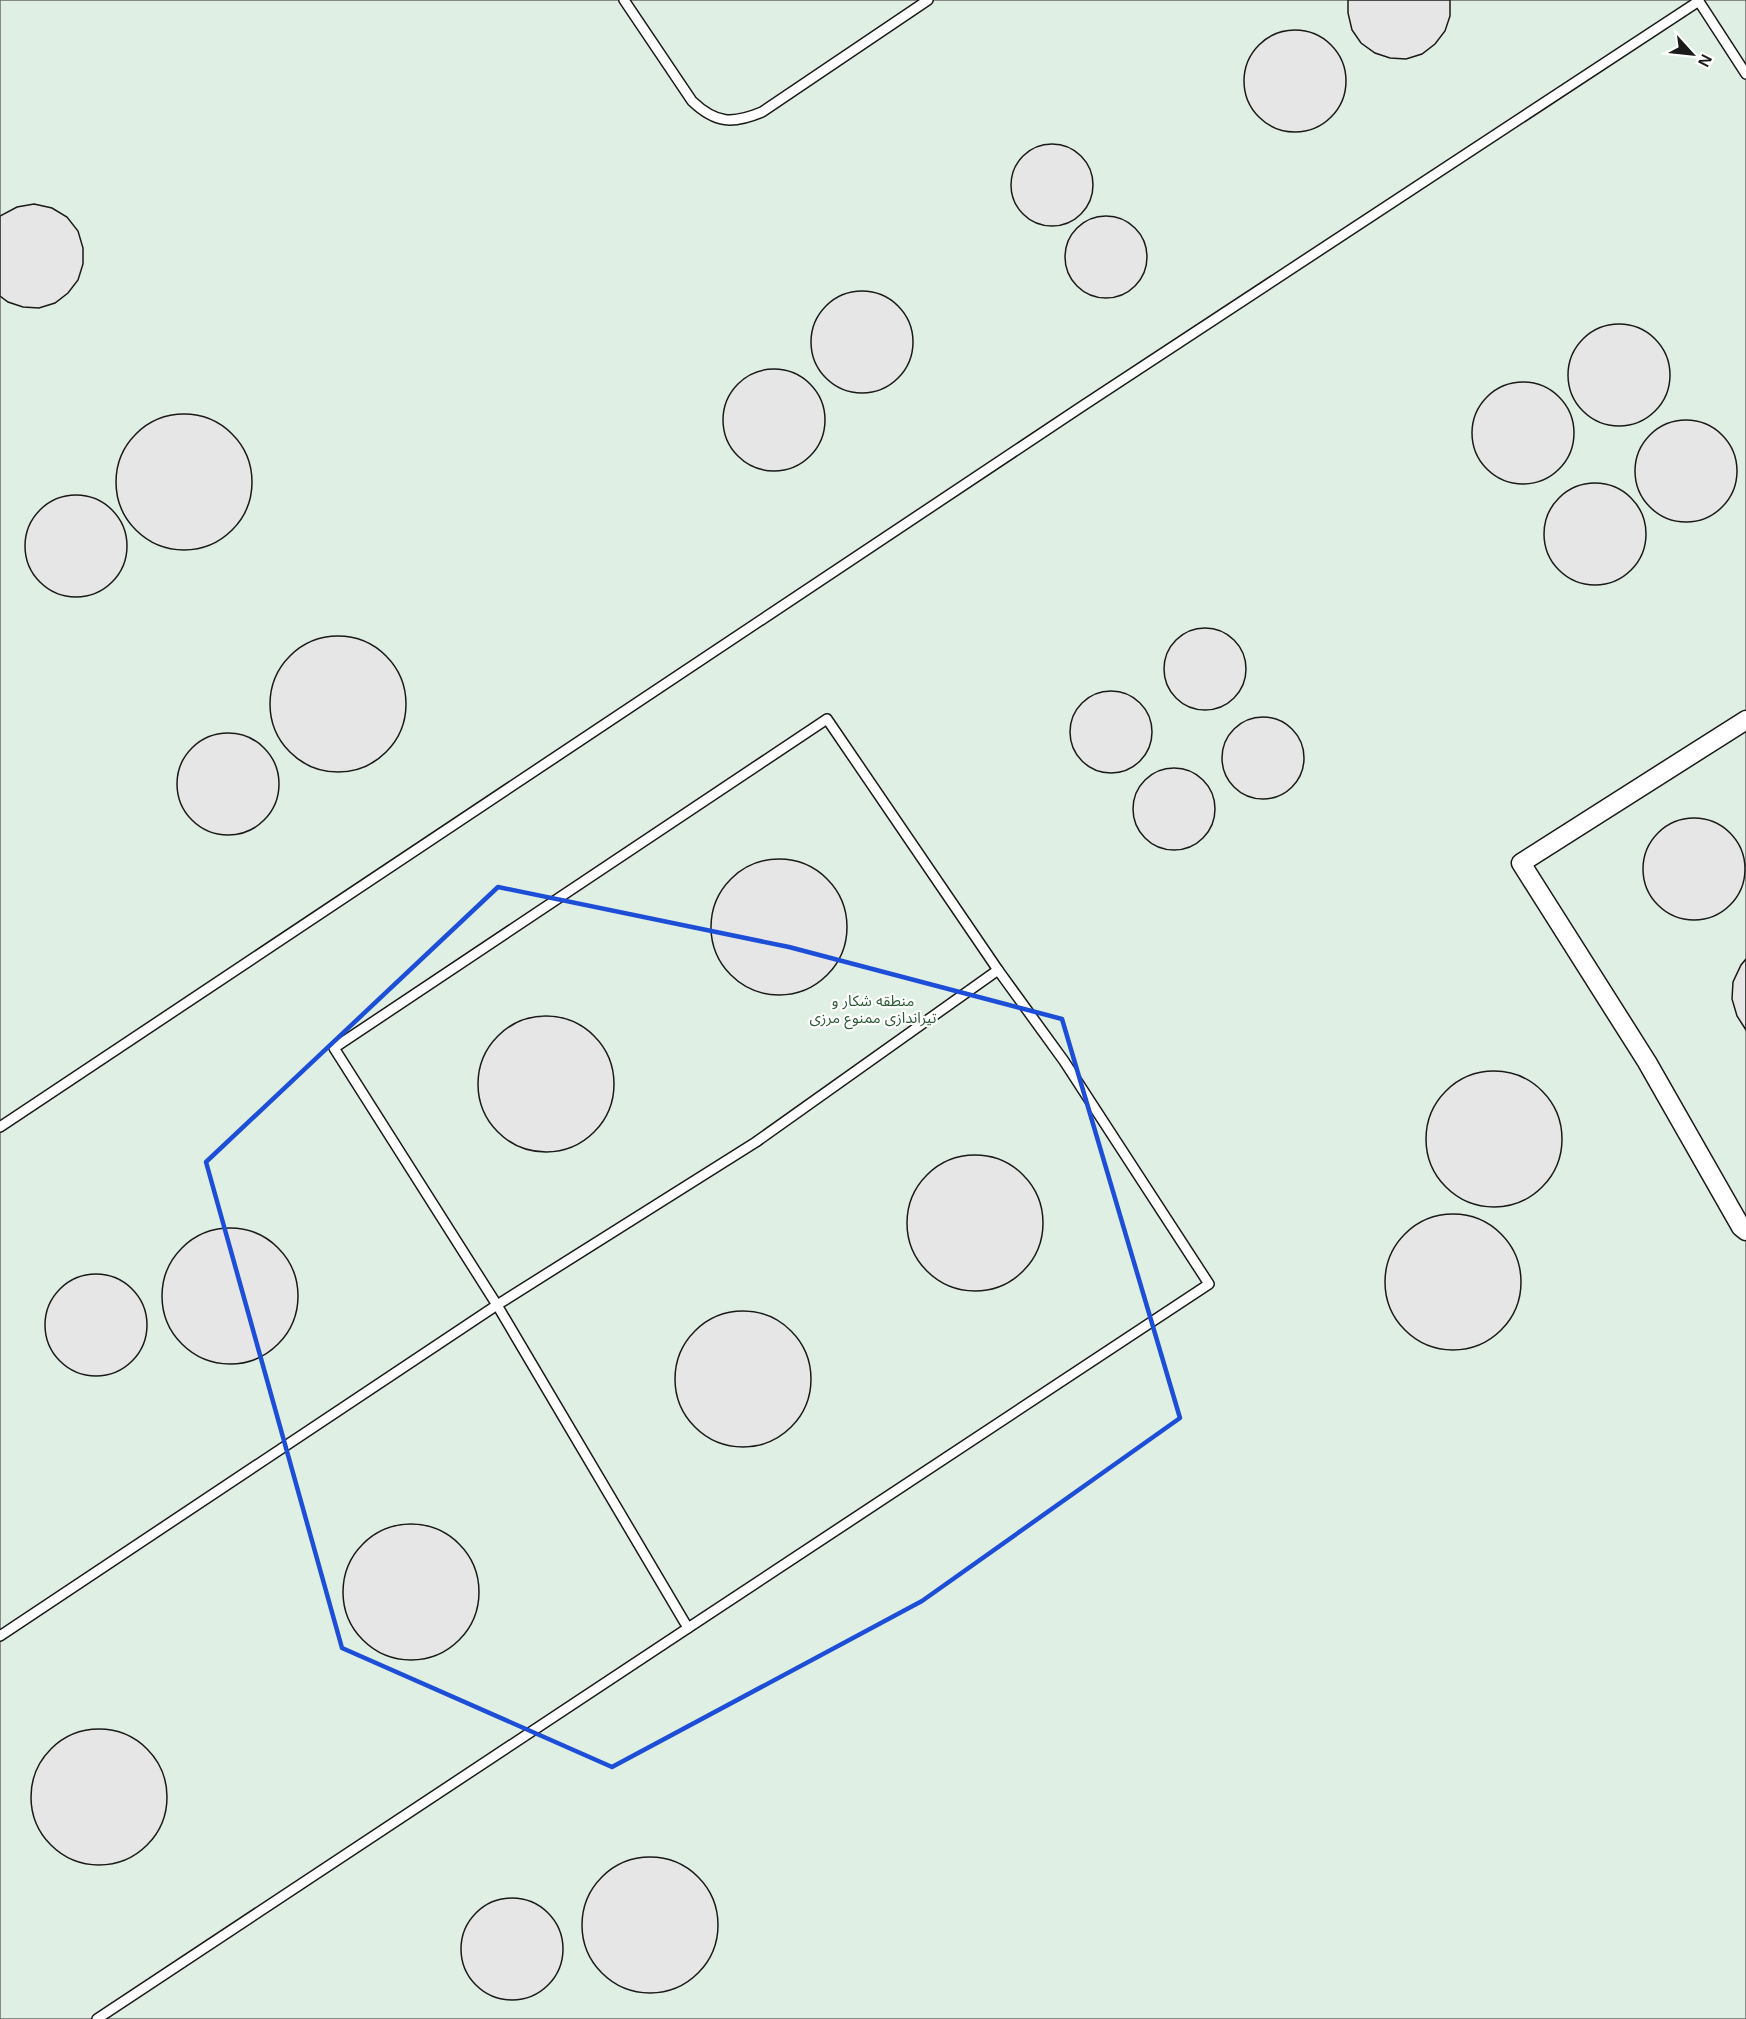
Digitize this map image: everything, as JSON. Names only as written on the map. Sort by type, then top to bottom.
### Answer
[{"type":"street","points":[[1746,720],[1521,863],[1647,1062],[1741,1227],[1746,1230]]},
{"type":"lane","points":[[624,0],[692,101],[703,112],[732,122],[744,120],[762,112],[928,0]]},
{"type":"lane","points":[[0,1127],[1081,407],[1699,0],[1746,74]]},
{"type":"lane","points":[[97,2019],[688,1629],[1209,1284],[1064,1061],[998,970],[827,719],[334,1048],[497,1305],[688,1629]]},
{"type":"lane","points":[[0,1636],[497,1305],[756,1142],[998,970]]},
{"type":"highlighted area","points":[[498,887],[789,947],[1062,1019],[1180,1418],[922,1601],[612,1767],[342,1648],[206,1162]]},
{"type":"green space","name":"منطقه شکار و تیراندازی ممنوع مرزی","points":[[0,0],[1746,0],[1746,2019],[0,2019]]},
{"type":"building","points":[[1348,0],[1450,0],[1450,16],[1445,31],[1435,44],[1422,54],[1406,59],[1390,58],[1375,53],[1361,43],[1352,30]]},
{"type":"building","points":[[1295,30],[1315,33],[1324,38],[1338,52],[1343,61],[1346,81],[1343,101],[1338,110],[1324,124],[1315,129],[1295,132],[1275,129],[1266,124],[1252,110],[1247,101],[1244,81],[1247,61],[1252,52],[1266,38],[1275,33]]},
{"type":"building","points":[[1052,144],[1068,147],[1081,156],[1090,169],[1093,185],[1090,201],[1081,214],[1068,223],[1052,226],[1036,223],[1023,214],[1014,201],[1011,185],[1014,169],[1023,156],[1036,147]]},
{"type":"building","points":[[34,204],[52,208],[67,217],[78,231],[83,248],[83,264],[78,280],[68,293],[55,303],[39,308],[23,307],[8,302],[0,296],[0,216],[17,207]]},
{"type":"building","points":[[1106,216],[1122,219],[1135,228],[1144,241],[1147,257],[1144,273],[1135,286],[1122,295],[1106,298],[1090,295],[1077,286],[1068,273],[1065,257],[1068,241],[1077,228],[1090,219]]},
{"type":"building","points":[[862,291],[891,299],[905,313],[913,342],[905,371],[891,385],[862,393],[833,385],[819,371],[811,342],[819,313],[833,299]]},
{"type":"building","points":[[1619,324],[1648,332],[1662,346],[1670,375],[1662,404],[1648,418],[1619,426],[1590,418],[1576,404],[1568,375],[1576,346],[1590,332]]},
{"type":"building","points":[[774,369],[803,377],[817,391],[825,420],[817,449],[803,463],[774,471],[745,463],[731,449],[723,420],[731,391],[745,377]]},
{"type":"building","points":[[1523,382],[1543,385],[1552,390],[1566,404],[1571,413],[1574,433],[1571,453],[1566,462],[1552,476],[1543,481],[1523,484],[1503,481],[1494,476],[1480,462],[1475,453],[1472,433],[1475,413],[1480,404],[1494,390],[1503,385]]},
{"type":"building","points":[[184,414],[210,419],[222,425],[232,434],[241,444],[247,456],[252,482],[247,508],[241,520],[232,530],[222,539],[210,545],[184,550],[158,545],[146,539],[136,530],[127,520],[121,508],[116,482],[121,456],[127,444],[136,434],[146,425],[158,419]]},
{"type":"building","points":[[1686,420],[1715,428],[1729,442],[1737,471],[1729,500],[1715,514],[1686,522],[1657,514],[1643,500],[1635,471],[1643,442],[1657,428]]},
{"type":"building","points":[[1595,483],[1615,486],[1624,491],[1638,505],[1643,514],[1646,534],[1643,554],[1638,563],[1624,577],[1615,582],[1595,585],[1575,582],[1566,577],[1552,563],[1547,554],[1544,534],[1547,514],[1552,505],[1566,491],[1575,486]]},
{"type":"building","points":[[76,495],[105,503],[119,517],[127,546],[119,575],[105,589],[76,597],[47,589],[33,575],[25,546],[33,517],[47,503]]},
{"type":"building","points":[[1205,628],[1221,631],[1234,640],[1243,653],[1246,669],[1243,685],[1234,698],[1221,707],[1205,710],[1189,707],[1176,698],[1167,685],[1164,669],[1167,653],[1176,640],[1189,631]]},
{"type":"building","points":[[338,636],[364,641],[376,647],[386,656],[395,666],[401,678],[406,704],[401,730],[395,742],[386,752],[376,761],[364,767],[338,772],[312,767],[300,761],[290,752],[281,742],[275,730],[270,704],[275,678],[281,666],[290,656],[300,647],[312,641]]},
{"type":"building","points":[[1111,691],[1127,694],[1140,703],[1149,716],[1152,732],[1149,748],[1140,761],[1127,770],[1111,773],[1095,770],[1082,761],[1073,748],[1070,732],[1073,716],[1082,703],[1095,694]]},
{"type":"building","points":[[1263,717],[1279,720],[1292,729],[1301,742],[1304,758],[1301,774],[1292,787],[1279,796],[1263,799],[1247,796],[1234,787],[1225,774],[1222,758],[1225,742],[1234,729],[1247,720]]},
{"type":"building","points":[[228,733],[248,736],[257,741],[271,755],[276,764],[279,784],[276,804],[271,813],[257,827],[248,832],[228,835],[208,832],[199,827],[185,813],[180,804],[177,784],[180,764],[185,755],[199,741],[208,736]]},
{"type":"building","points":[[1174,768],[1190,771],[1203,780],[1212,793],[1215,809],[1212,825],[1203,838],[1190,847],[1174,850],[1158,847],[1145,838],[1136,825],[1133,809],[1136,793],[1145,780],[1158,771]]},
{"type":"building","points":[[1694,818],[1723,826],[1737,840],[1745,869],[1737,898],[1723,912],[1694,920],[1665,912],[1651,898],[1643,869],[1651,840],[1665,826]]},
{"type":"building","points":[[779,859],[805,864],[817,870],[827,879],[836,889],[842,901],[847,927],[842,953],[836,965],[827,975],[817,984],[805,990],[779,995],[753,990],[741,984],[731,975],[722,965],[716,953],[711,927],[716,901],[722,889],[731,879],[741,870],[753,864]]},
{"type":"building","points":[[1746,959],[1746,1030],[1737,1016],[1732,999],[1733,982]]},
{"type":"building","points":[[546,1016],[572,1021],[584,1027],[594,1036],[603,1046],[609,1058],[614,1084],[609,1110],[603,1122],[594,1132],[584,1141],[572,1147],[546,1152],[520,1147],[508,1141],[498,1132],[489,1122],[483,1110],[478,1084],[483,1058],[489,1046],[498,1036],[508,1027],[520,1021]]},
{"type":"building","points":[[1494,1071],[1520,1076],[1532,1082],[1542,1091],[1551,1101],[1557,1113],[1562,1139],[1557,1165],[1551,1177],[1542,1187],[1532,1196],[1520,1202],[1494,1207],[1468,1202],[1456,1196],[1446,1187],[1437,1177],[1431,1165],[1426,1139],[1431,1113],[1437,1101],[1446,1091],[1456,1082],[1468,1076]]},
{"type":"building","points":[[975,1155],[1001,1160],[1013,1166],[1023,1175],[1032,1185],[1038,1197],[1043,1223],[1038,1249],[1032,1261],[1023,1271],[1013,1280],[1001,1286],[975,1291],[949,1286],[937,1280],[927,1271],[918,1261],[912,1249],[907,1223],[912,1197],[918,1185],[927,1175],[937,1166],[949,1160]]},
{"type":"building","points":[[1453,1214],[1479,1219],[1491,1225],[1501,1234],[1510,1244],[1516,1256],[1521,1282],[1516,1308],[1510,1320],[1501,1330],[1491,1339],[1479,1345],[1453,1350],[1427,1345],[1415,1339],[1405,1330],[1396,1320],[1390,1308],[1385,1282],[1390,1256],[1396,1244],[1405,1234],[1415,1225],[1427,1219]]},
{"type":"building","points":[[230,1228],[256,1233],[268,1239],[278,1248],[287,1258],[293,1270],[298,1296],[293,1322],[287,1334],[278,1344],[268,1353],[256,1359],[230,1364],[204,1359],[192,1353],[182,1344],[173,1334],[167,1322],[162,1296],[167,1270],[173,1258],[182,1248],[192,1239],[204,1233]]},
{"type":"building","points":[[96,1274],[116,1277],[125,1282],[139,1296],[144,1305],[147,1325],[144,1345],[139,1354],[125,1368],[116,1373],[96,1376],[76,1373],[67,1368],[53,1354],[48,1345],[45,1325],[48,1305],[53,1296],[67,1282],[76,1277]]},
{"type":"building","points":[[743,1311],[769,1316],[781,1322],[791,1331],[800,1341],[806,1353],[811,1379],[806,1405],[800,1417],[791,1427],[781,1436],[769,1442],[743,1447],[717,1442],[705,1436],[695,1427],[686,1417],[680,1405],[675,1379],[680,1353],[686,1341],[695,1331],[705,1322],[717,1316]]},
{"type":"building","points":[[411,1524],[437,1529],[449,1535],[459,1544],[468,1554],[474,1566],[479,1592],[474,1618],[468,1630],[459,1640],[449,1649],[437,1655],[411,1660],[385,1655],[373,1649],[363,1640],[354,1630],[348,1618],[343,1592],[348,1566],[354,1554],[363,1544],[373,1535],[385,1529]]},
{"type":"building","points":[[99,1729],[125,1734],[137,1740],[147,1749],[156,1759],[162,1771],[167,1797],[162,1823],[156,1835],[147,1845],[137,1854],[125,1860],[99,1865],[73,1860],[61,1854],[51,1845],[42,1835],[36,1823],[31,1797],[36,1771],[42,1759],[51,1749],[61,1740],[73,1734]]},
{"type":"building","points":[[650,1857],[676,1862],[688,1868],[698,1877],[707,1887],[713,1899],[718,1925],[713,1951],[707,1963],[698,1973],[688,1982],[676,1988],[650,1993],[624,1988],[612,1982],[602,1973],[593,1963],[587,1951],[582,1925],[587,1899],[593,1887],[602,1877],[612,1868],[624,1862]]},
{"type":"building","points":[[512,1898],[541,1906],[555,1920],[563,1949],[555,1978],[541,1992],[512,2000],[483,1992],[469,1978],[461,1949],[469,1920],[483,1906]]}]
